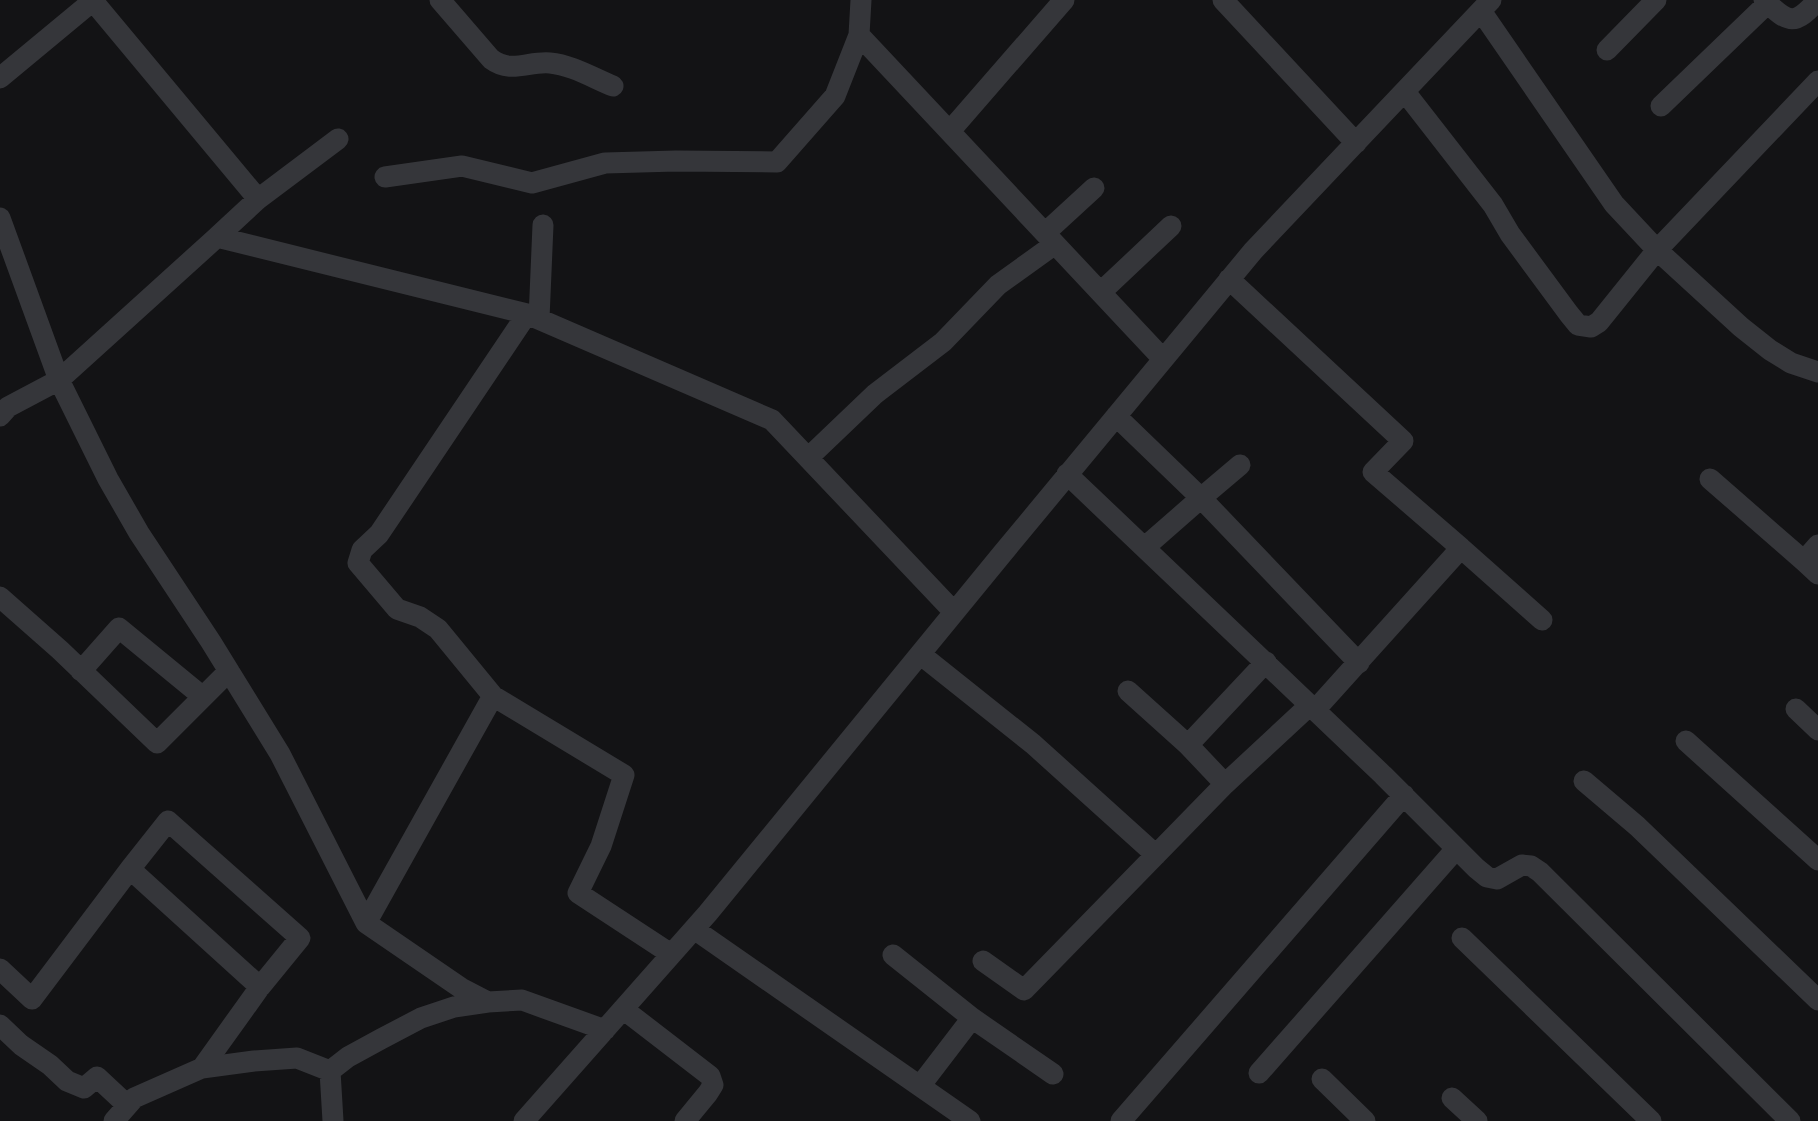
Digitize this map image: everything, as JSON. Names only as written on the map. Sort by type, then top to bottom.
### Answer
[{"type":"street","points":[[440,0],[491,59],[501,66],[550,63],[568,67],[613,86]]},
{"type":"street","points":[[385,177],[462,166],[531,183],[605,163],[777,162],[835,96],[859,35],[861,0]]},
{"type":"street","points":[[950,131],[1064,0]]},
{"type":"street","points":[[1223,0],[1356,143]]},
{"type":"street","points":[[1607,50],[1656,0]]},
{"type":"street","points":[[1661,106],[1766,2],[1787,18],[1794,20],[1808,12],[1818,0]]},
{"type":"street","points":[[0,78],[93,1],[258,199]]},
{"type":"street","points":[[524,1121],[694,929],[1253,250],[1486,6],[1614,204],[1657,250],[1741,327],[1791,363],[1818,372]]},
{"type":"street","points":[[859,35],[1163,359]]},
{"type":"street","points":[[1405,92],[1493,205],[1510,234],[1578,325],[1591,327],[1599,322],[1657,250],[1818,81]]},
{"type":"street","points":[[0,416],[8,407],[59,380],[258,199],[338,139]]},
{"type":"street","points":[[808,458],[875,394],[943,342],[998,285],[1050,238],[1094,189]]},
{"type":"street","points":[[0,218],[59,380],[108,479],[280,754],[366,923],[461,988],[489,1002]]},
{"type":"street","points":[[543,225],[533,317],[379,534],[363,550],[358,563],[397,609],[420,617],[438,629],[493,696],[624,775],[601,846],[578,893],[672,954]]},
{"type":"street","points":[[1101,292],[1171,226]]},
{"type":"street","points":[[217,237],[533,317],[772,420],[954,612]]},
{"type":"street","points":[[1229,279],[1403,441],[1373,472],[1542,620]]},
{"type":"street","points":[[1116,416],[1201,498],[1359,663]]},
{"type":"street","points":[[1145,547],[1240,465]]},
{"type":"street","points":[[1067,474],[1487,877],[1497,879],[1522,865],[1531,866],[1540,872],[1790,1121]]},
{"type":"street","points":[[1710,479],[1811,568],[1818,545]]},
{"type":"street","points":[[983,962],[1024,990],[1226,784],[1359,663],[1461,548]]},
{"type":"street","points":[[0,597],[157,743],[229,671]]},
{"type":"street","points":[[81,670],[119,628],[202,697]]},
{"type":"street","points":[[920,654],[1033,744],[1156,855]]},
{"type":"street","points":[[1188,745],[1266,663]]},
{"type":"street","points":[[1128,691],[1188,745],[1226,784]]},
{"type":"street","points":[[366,923],[493,696]]},
{"type":"street","points":[[1796,709],[1818,730]]},
{"type":"street","points":[[1686,741],[1818,860]]},
{"type":"street","points":[[1584,781],[1637,826],[1818,1000]]},
{"type":"street","points":[[1121,1121],[1404,795]]},
{"type":"street","points":[[0,969],[32,999],[168,821],[300,938],[260,987],[202,1068]]},
{"type":"street","points":[[1259,1072],[1456,849]]},
{"type":"street","points":[[130,869],[260,987]]},
{"type":"street","points":[[694,929],[970,1121]]},
{"type":"street","points":[[1462,938],[1651,1121]]},
{"type":"street","points":[[893,955],[972,1018],[1053,1074]]},
{"type":"street","points":[[330,1071],[348,1058],[421,1018],[454,1007],[522,1000],[605,1030]]},
{"type":"street","points":[[623,1009],[710,1076],[713,1085],[685,1121]]},
{"type":"street","points":[[920,1086],[972,1018]]},
{"type":"street","points":[[0,1025],[21,1045],[50,1065],[67,1081],[84,1088],[97,1077],[121,1113],[134,1098],[202,1068],[297,1058],[330,1071]]},
{"type":"street","points":[[330,1071],[333,1121]]},
{"type":"street","points":[[1322,1079],[1365,1121]]},
{"type":"street","points":[[1452,1098],[1477,1121]]}]
